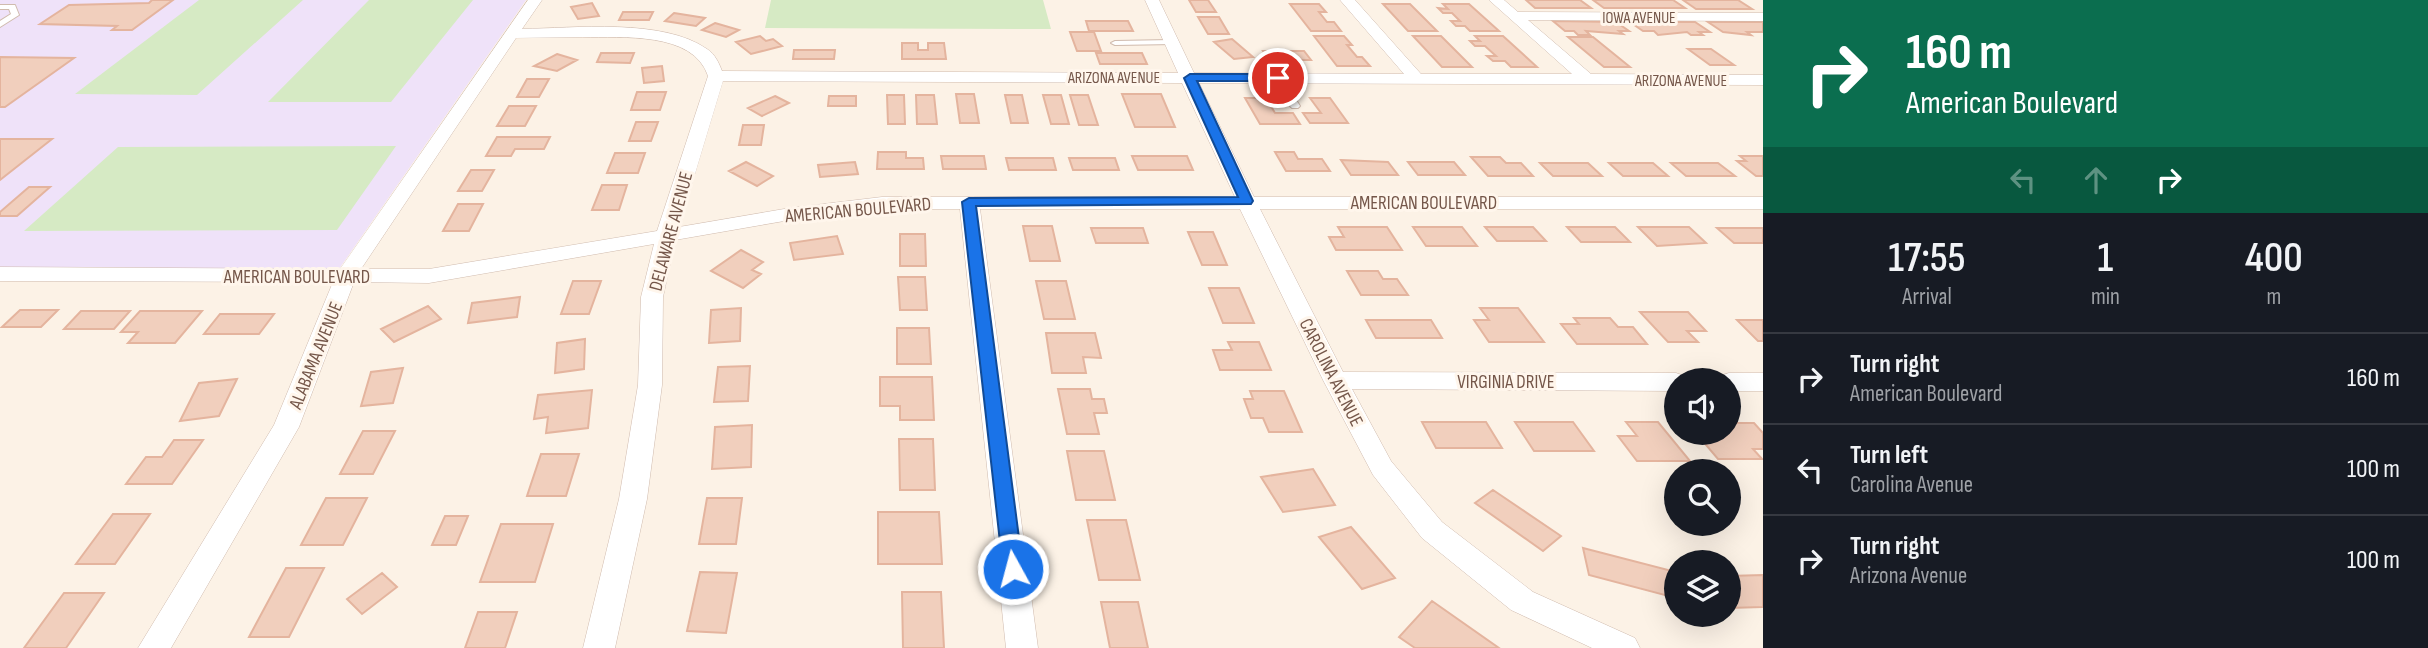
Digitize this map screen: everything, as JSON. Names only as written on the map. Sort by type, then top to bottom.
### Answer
[{"type":"street","name":"ALABAMA AVENUE","points":[[154,648],[286,427],[346,276],[535,0]]},
{"type":"street","name":"CAROLINA AVENUE","points":[[1152,0],[1247,201],[1335,380],[1382,468],[1432,530],[1522,601],[1624,648]]},
{"type":"street","points":[[1347,0],[1416,78]]},
{"type":"street","points":[[1496,0],[1587,79]]},
{"type":"street","name":"IOWA AVENUE","points":[[1515,16],[1763,17]]},
{"type":"street","points":[[512,34],[634,35],[676,41],[703,53],[712,64],[716,76]]},
{"type":"street","name":"ARIZONA AVENUE","points":[[716,76],[1763,80]]},
{"type":"street","name":"DELAWARE AVENUE","points":[[599,648],[633,499],[650,385],[652,297],[666,235],[716,76]]},
{"type":"street","points":[[969,202],[1023,648]]},
{"type":"street","name":"AMERICAN BOULEVARD","points":[[0,274],[429,276],[790,214],[882,203],[1763,202]]},
{"type":"street","name":"VIRGINIA DRIVE","points":[[1335,380],[1664,382]]},
{"type":"street","points":[[1741,382],[1763,382]]},
{"type":"lane","points":[[0,7],[12,7],[15,15],[0,24]]},
{"type":"lane","points":[[1115,43],[1172,43]]},
{"type":"lane","points":[[1278,78],[1295,106]]},
{"type":"shaded area","points":[[0,0],[526,0],[339,269],[0,269]]},
{"type":"green space","points":[[199,0],[303,0],[197,95],[75,94]]},
{"type":"green space","points":[[369,0],[473,0],[391,102],[268,102]]},
{"type":"green space","points":[[771,0],[1043,0],[1051,29],[765,28]]},
{"type":"green space","points":[[396,146],[337,230],[24,231],[118,147]]},
{"type":"building","points":[[152,0],[173,0],[132,30],[112,30],[117,26],[40,24],[69,5],[149,3]]},
{"type":"building","points":[[1189,0],[1208,0],[1216,12],[1196,12]]},
{"type":"building","points":[[1526,0],[1580,0],[1591,8],[1535,8]]},
{"type":"building","points":[[1593,0],[1673,0],[1685,8],[1604,8]]},
{"type":"building","points":[[1683,0],[1738,0],[1752,9],[1696,9]]},
{"type":"building","points":[[592,3],[599,16],[578,19],[571,7]]},
{"type":"building","points":[[1290,4],[1319,4],[1326,12],[1319,12],[1327,22],[1334,22],[1341,31],[1311,31]]},
{"type":"building","points":[[1383,4],[1410,4],[1437,31],[1408,31]]},
{"type":"building","points":[[1443,4],[1469,4],[1499,31],[1470,31],[1465,26],[1456,26],[1451,21],[1460,21],[1452,13],[1443,13],[1438,8],[1448,9]]},
{"type":"building","points":[[623,12],[653,12],[649,20],[619,20]]},
{"type":"building","points":[[674,13],[705,18],[696,26],[665,21]]},
{"type":"building","points":[[1198,17],[1219,17],[1229,34],[1208,34]]},
{"type":"building","points":[[1086,21],[1128,21],[1133,31],[1089,31]]},
{"type":"building","points":[[1553,21],[1616,22],[1629,31],[1619,31],[1623,34],[1586,31],[1590,35],[1578,35],[1574,31],[1565,31]]},
{"type":"building","points":[[1630,22],[1695,22],[1710,32],[1699,32],[1703,35],[1691,35],[1687,32],[1658,35],[1654,31],[1643,31]]},
{"type":"building","points":[[1708,22],[1763,22],[1763,32],[1747,32],[1751,35],[1723,32]]},
{"type":"building","points":[[715,23],[739,30],[726,37],[702,30]]},
{"type":"building","points":[[1070,32],[1094,32],[1101,51],[1077,51]]},
{"type":"building","points":[[760,36],[766,41],[773,39],[782,46],[751,54],[736,42]]},
{"type":"building","points":[[1314,36],[1344,36],[1352,45],[1347,45],[1357,57],[1362,57],[1370,66],[1337,66]]},
{"type":"building","points":[[1413,36],[1441,36],[1472,67],[1442,67]]},
{"type":"building","points":[[1475,36],[1503,36],[1537,67],[1511,67],[1505,61],[1493,61],[1487,56],[1496,56],[1485,46],[1475,46],[1470,41],[1480,41]]},
{"type":"building","points":[[1568,37],[1593,37],[1630,67],[1604,67]]},
{"type":"building","points":[[1232,39],[1253,57],[1234,59],[1214,42]]},
{"type":"building","points":[[902,43],[918,43],[918,50],[928,50],[928,43],[944,43],[946,59],[902,59]]},
{"type":"building","points":[[1688,49],[1711,49],[1734,65],[1710,65]]},
{"type":"building","points":[[794,50],[835,50],[834,59],[793,59]]},
{"type":"building","points":[[1263,51],[1304,51],[1311,60],[1269,60]]},
{"type":"building","points":[[601,53],[634,53],[630,63],[597,62]]},
{"type":"building","points":[[1096,53],[1142,53],[1147,64],[1100,64]]},
{"type":"building","points":[[557,54],[577,60],[557,71],[534,66]]},
{"type":"building","points":[[0,57],[74,58],[5,107],[0,107]]},
{"type":"building","points":[[662,66],[664,81],[644,83],[642,68]]},
{"type":"building","points":[[527,79],[549,79],[539,97],[517,97]]},
{"type":"building","points":[[637,92],[666,92],[660,110],[631,110]]},
{"type":"building","points":[[956,94],[974,94],[979,123],[960,123]]},
{"type":"building","points":[[1122,94],[1161,94],[1175,127],[1135,127]]},
{"type":"building","points":[[887,95],[904,95],[905,124],[888,124]]},
{"type":"building","points":[[916,95],[934,95],[937,124],[917,124]]},
{"type":"building","points":[[1005,95],[1022,95],[1028,123],[1011,123]]},
{"type":"building","points":[[1043,95],[1061,95],[1069,124],[1051,124]]},
{"type":"building","points":[[1070,95],[1088,95],[1098,125],[1079,125]]},
{"type":"building","points":[[775,96],[789,103],[762,116],[748,108]]},
{"type":"building","points":[[829,96],[856,96],[856,106],[828,106]]},
{"type":"building","points":[[1245,98],[1266,98],[1275,113],[1293,113],[1300,124],[1260,124]]},
{"type":"building","points":[[1310,98],[1330,98],[1348,123],[1310,123],[1303,113],[1321,113]]},
{"type":"building","points":[[509,106],[536,106],[525,126],[497,126]]},
{"type":"building","points":[[636,122],[658,122],[651,141],[629,141]]},
{"type":"building","points":[[743,125],[764,125],[761,145],[739,145]]},
{"type":"building","points":[[497,137],[550,137],[544,149],[515,149],[511,156],[486,156]]},
{"type":"building","points":[[0,139],[52,139],[0,180]]},
{"type":"building","points":[[878,152],[906,152],[906,158],[923,158],[924,169],[877,169]]},
{"type":"building","points":[[1275,152],[1294,152],[1298,159],[1322,159],[1330,171],[1286,171]]},
{"type":"building","points":[[615,153],[645,153],[638,173],[607,173]]},
{"type":"building","points":[[941,156],[984,156],[986,169],[943,169]]},
{"type":"building","points":[[1132,156],[1187,156],[1193,170],[1138,170]]},
{"type":"building","points":[[1740,156],[1763,156],[1763,176],[1756,176],[1737,161],[1746,161]]},
{"type":"building","points":[[1471,157],[1500,157],[1506,163],[1521,163],[1533,176],[1488,176]]},
{"type":"building","points":[[1006,158],[1053,158],[1056,170],[1009,170]]},
{"type":"building","points":[[1069,158],[1115,158],[1119,170],[1073,170]]},
{"type":"building","points":[[1341,160],[1388,162],[1398,175],[1351,175]]},
{"type":"building","points":[[746,162],[773,176],[757,186],[729,171]]},
{"type":"building","points":[[855,162],[858,174],[820,177],[818,165]]},
{"type":"building","points":[[1408,162],[1454,162],[1465,175],[1418,175]]},
{"type":"building","points":[[1540,163],[1588,163],[1602,176],[1553,176]]},
{"type":"building","points":[[1609,163],[1653,163],[1668,176],[1623,176]]},
{"type":"building","points":[[1671,163],[1718,163],[1735,176],[1686,176]]},
{"type":"building","points":[[471,170],[494,170],[482,191],[458,191]]},
{"type":"building","points":[[602,185],[627,185],[619,210],[592,210]]},
{"type":"building","points":[[29,187],[50,187],[17,216],[0,216],[0,212]]},
{"type":"building","points":[[458,204],[483,204],[469,231],[443,231]]},
{"type":"building","points":[[1023,226],[1052,226],[1060,261],[1030,261]]},
{"type":"building","points":[[1338,227],[1387,227],[1402,250],[1336,250],[1329,237],[1344,237]]},
{"type":"building","points":[[1413,227],[1462,227],[1477,246],[1426,246]]},
{"type":"building","points":[[1485,227],[1533,227],[1546,241],[1497,241]]},
{"type":"building","points":[[1567,227],[1615,227],[1630,242],[1581,242]]},
{"type":"building","points":[[1638,227],[1689,227],[1706,243],[1657,246]]},
{"type":"building","points":[[1091,228],[1143,228],[1148,243],[1096,243]]},
{"type":"building","points":[[1717,228],[1763,228],[1763,243],[1734,243]]},
{"type":"building","points":[[1188,232],[1213,232],[1227,265],[1202,265]]},
{"type":"building","points":[[900,234],[925,234],[926,266],[900,266]]},
{"type":"building","points":[[837,236],[843,254],[794,260],[790,243]]},
{"type":"building","points":[[741,250],[763,262],[752,270],[761,274],[743,288],[711,271]]},
{"type":"building","points":[[1347,271],[1378,271],[1383,279],[1397,279],[1408,295],[1361,295]]},
{"type":"building","points":[[898,277],[925,277],[927,310],[900,310]]},
{"type":"building","points":[[573,281],[601,281],[589,314],[561,314]]},
{"type":"building","points":[[1036,281],[1066,281],[1075,319],[1044,319]]},
{"type":"building","points":[[1209,288],[1239,288],[1254,323],[1223,323]]},
{"type":"building","points":[[520,297],[517,317],[468,323],[472,303]]},
{"type":"building","points":[[428,306],[441,319],[394,342],[381,329]]},
{"type":"building","points":[[741,308],[740,341],[709,343],[711,310]]},
{"type":"building","points":[[1480,308],[1518,308],[1544,342],[1489,342],[1474,320],[1489,320]]},
{"type":"building","points":[[20,310],[58,310],[41,327],[2,327]]},
{"type":"building","points":[[81,311],[130,311],[114,329],[64,329]]},
{"type":"building","points":[[140,311],[202,311],[175,343],[128,343],[138,332],[121,332]]},
{"type":"building","points":[[1640,312],[1688,312],[1706,331],[1687,331],[1698,342],[1668,342]]},
{"type":"building","points":[[220,314],[274,314],[259,334],[204,334]]},
{"type":"building","points":[[1574,318],[1610,318],[1618,327],[1633,327],[1647,344],[1577,344],[1561,324],[1579,324]]},
{"type":"building","points":[[1366,320],[1431,320],[1442,338],[1376,338]]},
{"type":"building","points":[[1737,320],[1763,320],[1763,341],[1758,341]]},
{"type":"building","points":[[897,328],[929,328],[931,364],[897,364]]},
{"type":"building","points":[[1046,333],[1095,333],[1101,358],[1083,357],[1086,373],[1052,373]]},
{"type":"building","points":[[585,339],[584,369],[555,373],[557,343]]},
{"type":"building","points":[[1228,342],[1259,342],[1271,370],[1220,370],[1213,350],[1232,350]]},
{"type":"building","points":[[750,366],[748,401],[714,402],[718,367]]},
{"type":"building","points":[[403,368],[393,403],[361,406],[371,372]]},
{"type":"building","points":[[880,377],[932,377],[934,420],[900,420],[900,406],[880,406]]},
{"type":"building","points":[[237,379],[219,416],[180,421],[199,383]]},
{"type":"building","points":[[1058,389],[1090,389],[1092,399],[1104,399],[1107,413],[1094,413],[1099,434],[1067,434]]},
{"type":"building","points":[[592,390],[588,428],[546,433],[548,417],[534,419],[538,395]]},
{"type":"building","points":[[1250,391],[1284,391],[1302,432],[1269,432],[1263,418],[1251,418],[1244,399],[1253,399]]},
{"type":"building","points":[[1422,422],[1486,422],[1502,448],[1436,448]]},
{"type":"building","points":[[1515,422],[1573,422],[1594,451],[1534,451]]},
{"type":"building","points":[[1626,422],[1658,422],[1664,429],[1664,445],[1677,445],[1688,459],[1637,461],[1618,436],[1637,436]]},
{"type":"building","points":[[1741,423],[1754,423],[1763,433],[1763,449],[1753,449],[1762,459],[1718,459],[1706,445],[1741,445]]},
{"type":"building","points":[[752,425],[751,467],[712,469],[715,427]]},
{"type":"building","points":[[363,431],[395,431],[373,474],[340,474]]},
{"type":"building","points":[[899,439],[933,439],[935,490],[900,490]]},
{"type":"building","points":[[174,440],[203,440],[172,484],[126,484],[146,457],[162,457]]},
{"type":"building","points":[[1067,451],[1104,451],[1115,500],[1076,500]]},
{"type":"building","points":[[541,454],[579,454],[566,496],[527,496]]},
{"type":"building","points":[[1313,469],[1335,505],[1283,512],[1261,477]]},
{"type":"building","points":[[1493,490],[1561,536],[1543,551],[1475,503]]},
{"type":"building","points":[[326,498],[367,498],[343,545],[301,545]]},
{"type":"building","points":[[707,498],[742,498],[736,544],[699,544]]},
{"type":"building","points":[[878,512],[939,512],[942,564],[878,564]]},
{"type":"building","points":[[113,514],[150,514],[115,564],[76,564]]},
{"type":"building","points":[[445,516],[468,516],[456,545],[432,545]]},
{"type":"building","points":[[1087,520],[1126,520],[1140,580],[1099,580]]},
{"type":"building","points":[[501,524],[553,524],[535,582],[480,582]]},
{"type":"building","points":[[1351,527],[1395,578],[1362,589],[1319,537]]},
{"type":"building","points":[[1583,548],[1664,569],[1664,595],[1589,575]]},
{"type":"building","points":[[286,568],[324,568],[289,637],[249,637]]},
{"type":"building","points":[[700,572],[737,573],[726,633],[687,631]]},
{"type":"building","points":[[382,573],[397,587],[362,614],[347,599]]},
{"type":"building","points":[[1763,575],[1763,607],[1741,608],[1741,576]]},
{"type":"building","points":[[902,592],[941,592],[944,648],[903,648]]},
{"type":"building","points":[[64,593],[104,593],[66,648],[24,648]]},
{"type":"building","points":[[1432,601],[1499,648],[1415,648],[1399,637]]},
{"type":"building","points":[[1101,602],[1138,602],[1148,648],[1110,648]]},
{"type":"building","points":[[478,612],[517,612],[505,648],[465,648]]},
{"type":"route","points":[[1013,569],[969,202],[1247,201],[1190,78],[1278,78]]}]
